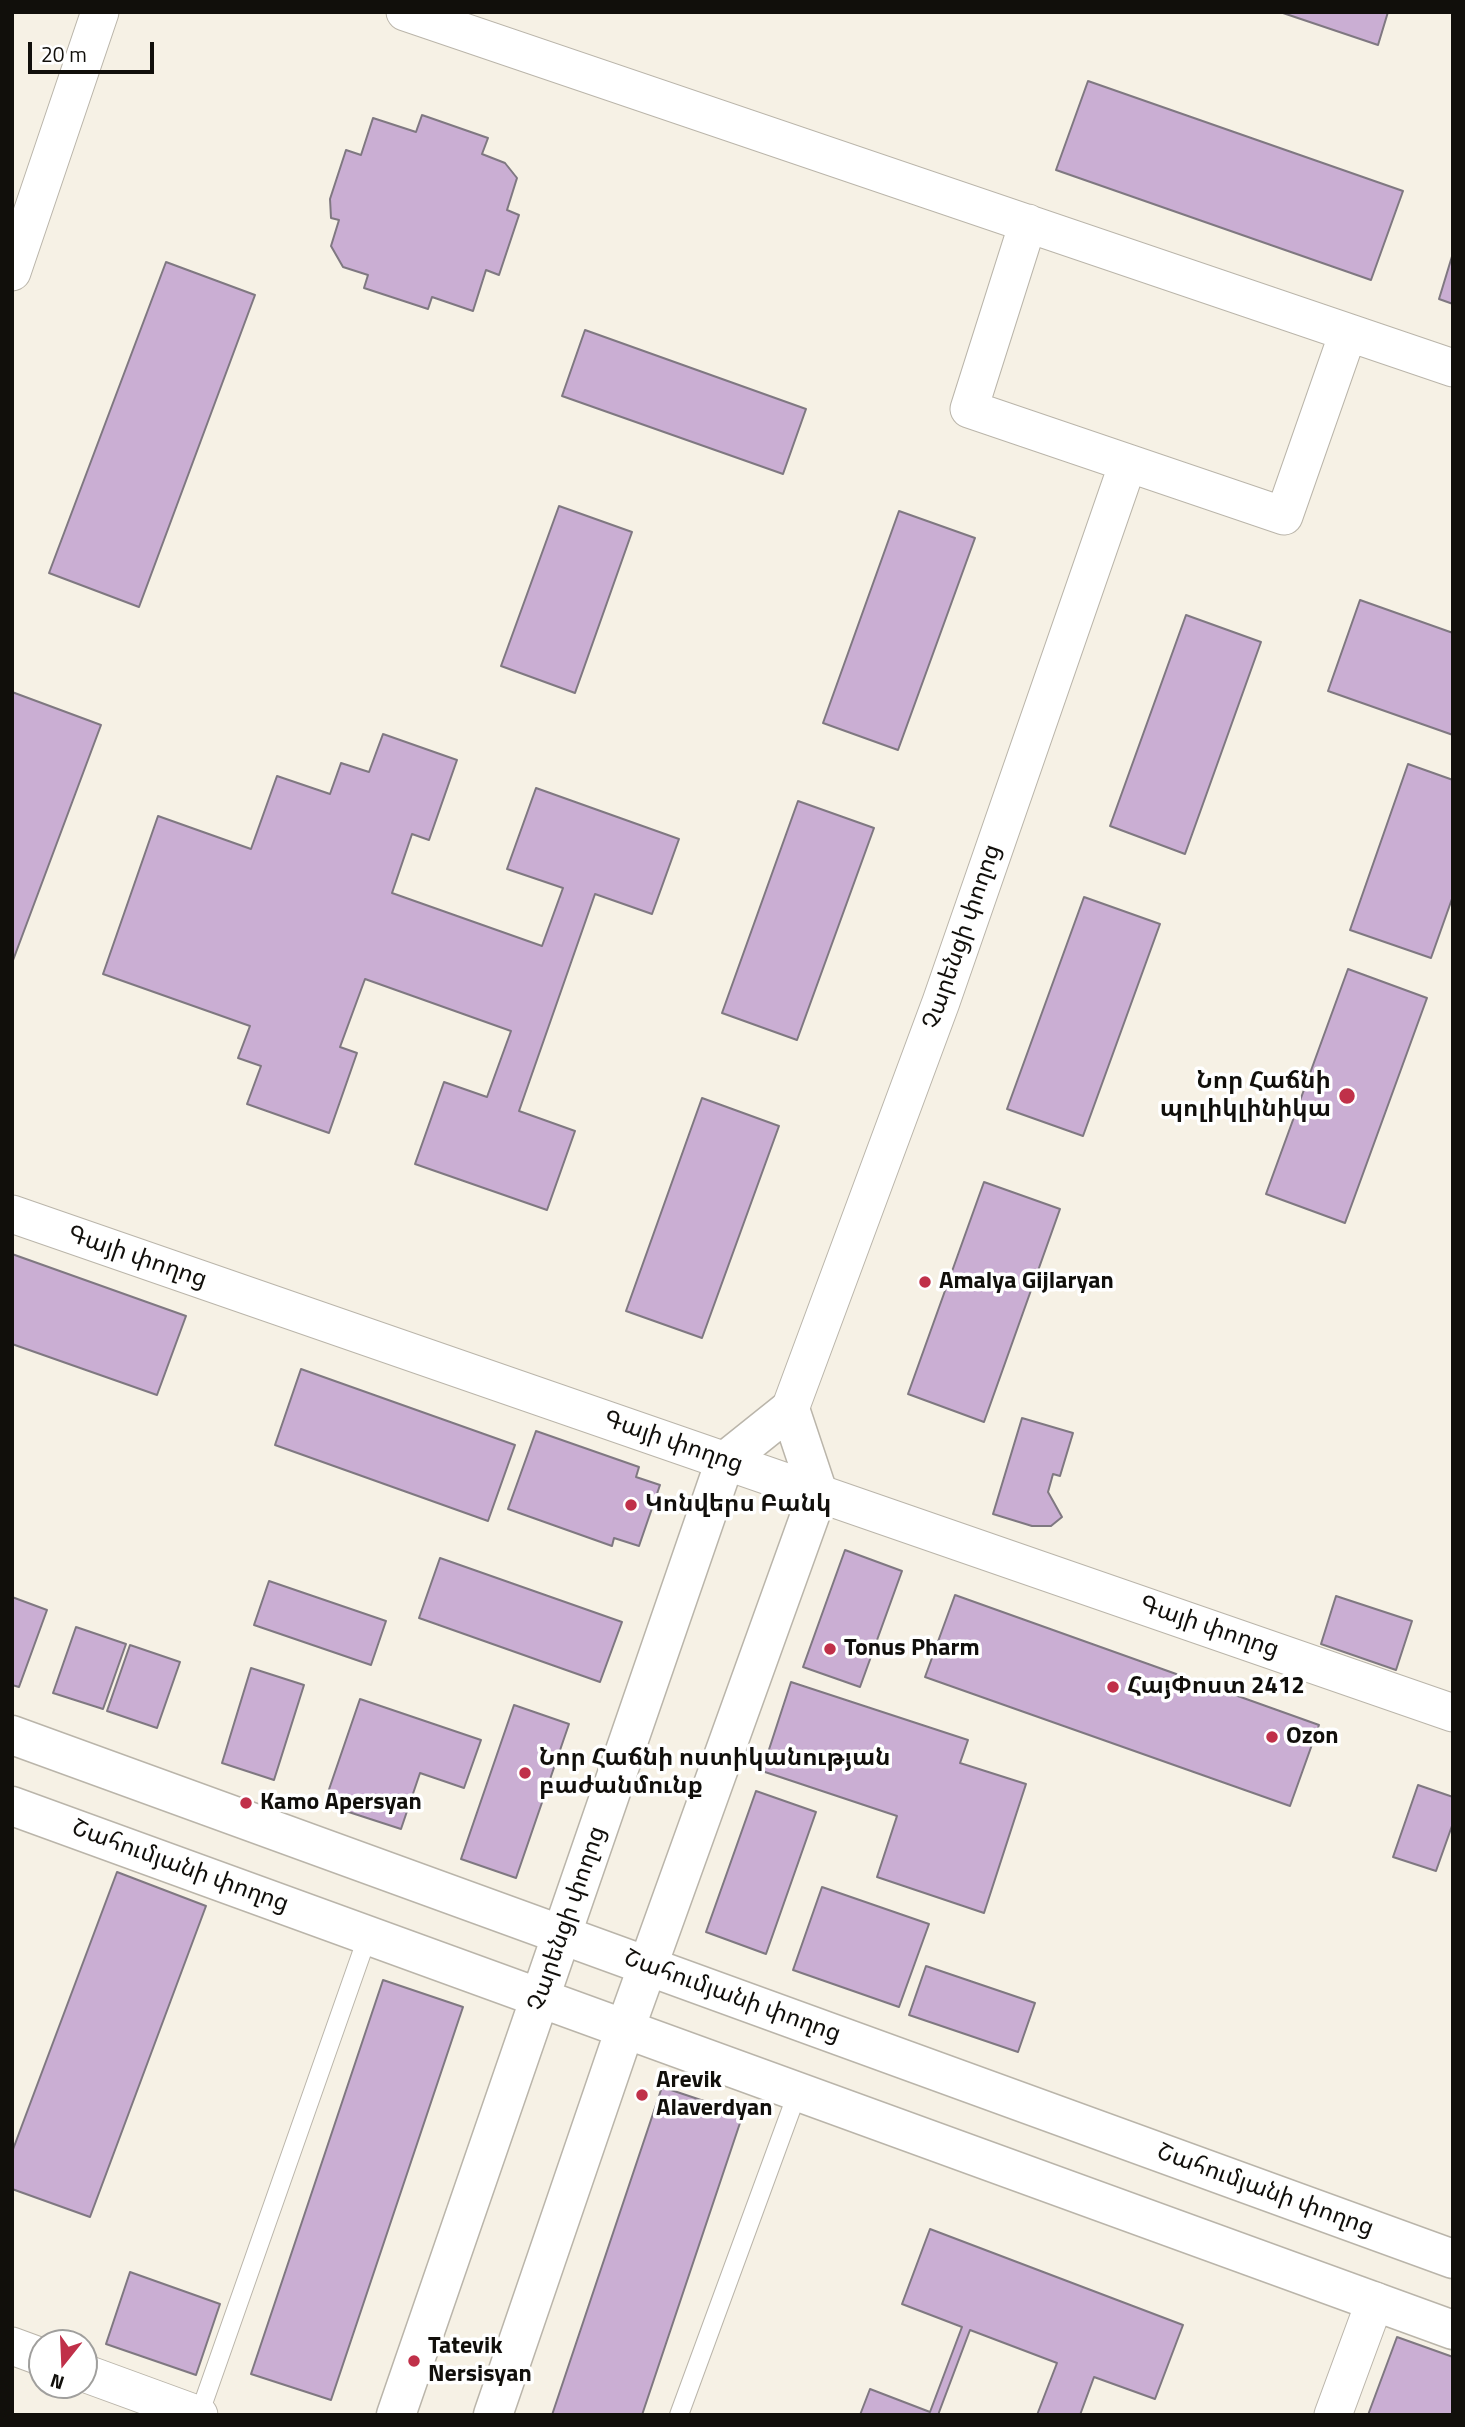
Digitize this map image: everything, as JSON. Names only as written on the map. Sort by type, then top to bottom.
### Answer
[{"type":"street","points":[[12,272],[100,12]]},
{"type":"street","points":[[405,12],[1453,368]]},
{"type":"street","points":[[1028,223],[969,409],[1284,516],[1348,332]]},
{"type":"street","name":"Չարենցի փողոց","points":[[790,1409],[941,1002],[1128,463]]},
{"type":"street","name":"Գայի փողոց","points":[[12,1214],[1453,1713]]},
{"type":"street","points":[[493,2415],[647,1966],[818,1493],[790,1409],[725,1461]]},
{"type":"street","name":"Չարենցի փողոց","points":[[396,2415],[725,1461]]},
{"type":"street","name":"Շահումյանի փողոց","points":[[12,1735],[1453,2259]]},
{"type":"street","name":"Շահումյանի փողոց","points":[[12,1806],[1453,2330]]},
{"type":"street","points":[[1334,2415],[1375,2301]]},
{"type":"street","points":[[98,2377],[199,2415]]},
{"type":"lane","points":[[199,2415],[368,1935]]},
{"type":"lane","points":[[679,2415],[798,2091]]},
{"type":"building","points":[[1280,12],[1388,12],[1378,45]]},
{"type":"building","points":[[1088,81],[1403,191],[1371,280],[1056,170]]},
{"type":"building","points":[[422,115],[488,138],[482,154],[505,163],[517,178],[507,210],[519,215],[499,275],[486,270],[473,311],[432,297],[428,309],[364,288],[368,275],[343,267],[331,246],[339,220],[331,218],[330,199],[346,150],[361,155],[373,118],[416,132]]},
{"type":"building","points":[[1453,253],[1453,304],[1439,299]]},
{"type":"building","points":[[166,262],[255,295],[139,607],[49,573]]},
{"type":"building","points":[[585,330],[806,409],[783,474],[562,396]]},
{"type":"building","points":[[559,506],[632,532],[575,693],[501,666]]},
{"type":"building","points":[[899,511],[975,538],[898,750],[823,723]]},
{"type":"building","points":[[1360,600],[1453,633],[1453,735],[1328,691]]},
{"type":"building","points":[[1186,615],[1261,642],[1185,854],[1110,826]]},
{"type":"building","points":[[12,692],[101,725],[12,963]]},
{"type":"building","points":[[383,734],[457,760],[429,840],[412,834],[392,893],[542,946],[563,888],[507,869],[536,788],[679,839],[652,914],[595,894],[519,1111],[575,1131],[547,1210],[415,1164],[444,1082],[487,1097],[511,1031],[365,979],[340,1047],[357,1053],[329,1133],[247,1104],[261,1066],[238,1058],[250,1026],[103,974],[158,816],[251,849],[277,776],[330,794],[341,763],[369,772]]},
{"type":"building","points":[[1408,764],[1453,780],[1453,896],[1431,958],[1350,930]]},
{"type":"building","points":[[798,801],[874,828],[797,1040],[722,1013]]},
{"type":"building","points":[[1084,897],[1160,924],[1083,1136],[1007,1109]]},
{"type":"building","name":"Նոր Հաճնի պոլիկլինիկա","points":[[1348,969],[1427,998],[1345,1223],[1266,1194]]},
{"type":"building","points":[[702,1098],[779,1126],[702,1338],[626,1311]]},
{"type":"building","points":[[984,1182],[1060,1209],[984,1422],[908,1394]]},
{"type":"building","points":[[12,1254],[186,1316],[157,1395],[12,1344]]},
{"type":"building","points":[[301,1369],[515,1445],[488,1521],[275,1445]]},
{"type":"building","points":[[1022,1418],[1073,1433],[1060,1476],[1053,1474],[1048,1492],[1062,1517],[1051,1526],[1032,1526],[993,1514]]},
{"type":"building","points":[[536,1431],[639,1467],[636,1477],[660,1485],[639,1546],[614,1538],[612,1546],[508,1509]]},
{"type":"building","points":[[845,1550],[902,1571],[860,1687],[803,1667]]},
{"type":"building","points":[[440,1558],[622,1622],[600,1682],[419,1618]]},
{"type":"building","points":[[269,1581],[386,1621],[371,1665],[254,1625]]},
{"type":"building","points":[[955,1595],[1319,1725],[1290,1806],[925,1677]]},
{"type":"building","points":[[1336,1596],[1412,1621],[1396,1670],[1321,1644]]},
{"type":"building","points":[[12,1597],[47,1610],[19,1687],[12,1685]]},
{"type":"building","points":[[76,1627],[126,1644],[103,1709],[53,1693]]},
{"type":"building","points":[[130,1645],[180,1662],[157,1728],[107,1711]]},
{"type":"building","points":[[251,1668],[304,1685],[274,1780],[222,1763]]},
{"type":"building","points":[[791,1682],[968,1740],[960,1763],[1026,1784],[984,1913],[877,1877],[897,1816],[762,1771]]},
{"type":"building","points":[[360,1699],[481,1740],[464,1788],[420,1773],[401,1829],[324,1804]]},
{"type":"building","points":[[514,1705],[569,1724],[516,1878],[461,1859]]},
{"type":"building","points":[[1418,1785],[1453,1797],[1453,1823],[1436,1871],[1393,1857]]},
{"type":"building","points":[[756,1791],[816,1812],[766,1954],[706,1932]]},
{"type":"building","points":[[117,1872],[206,1906],[90,2217],[12,2189],[12,2152]]},
{"type":"building","points":[[822,1887],[929,1924],[899,2007],[793,1970]]},
{"type":"building","points":[[926,1966],[1035,2003],[1018,2052],[909,2015]]},
{"type":"building","points":[[383,1980],[463,2007],[331,2400],[251,2374]]},
{"type":"building","points":[[662,2087],[743,2114],[642,2415],[552,2415]]},
{"type":"building","points":[[930,2229],[1183,2325],[1155,2399],[1094,2377],[1080,2415],[1037,2415],[1057,2363],[970,2330],[938,2415],[860,2415],[870,2389],[930,2412],[962,2327],[902,2304]]},
{"type":"building","points":[[130,2272],[220,2304],[196,2375],[106,2344]]},
{"type":"building","points":[[1397,2337],[1453,2357],[1453,2415],[1368,2415]]},
{"type":"place","name":"Նոր Հաճնի պոլիկլինիկա","points":[[1347,1096]]},
{"type":"place","name":"Amalya Gijlaryan","points":[[925,1282]]},
{"type":"place","name":"Կոնվերս Բանկ","points":[[631,1505]]},
{"type":"place","name":"Tonus Pharm","points":[[830,1649]]},
{"type":"place","name":"ՀայՓոստ 2412","points":[[1113,1687]]},
{"type":"place","name":"Ozon","points":[[1272,1737]]},
{"type":"place","name":"Նոր Հաճնի ոստիկանության բաժանմունք","points":[[525,1773]]},
{"type":"place","name":"Kamo Apersyan","points":[[246,1803]]},
{"type":"place","name":"Arevik Alaverdyan","points":[[642,2095]]},
{"type":"place","name":"Tatevik Nersisyan","points":[[414,2361]]}]
